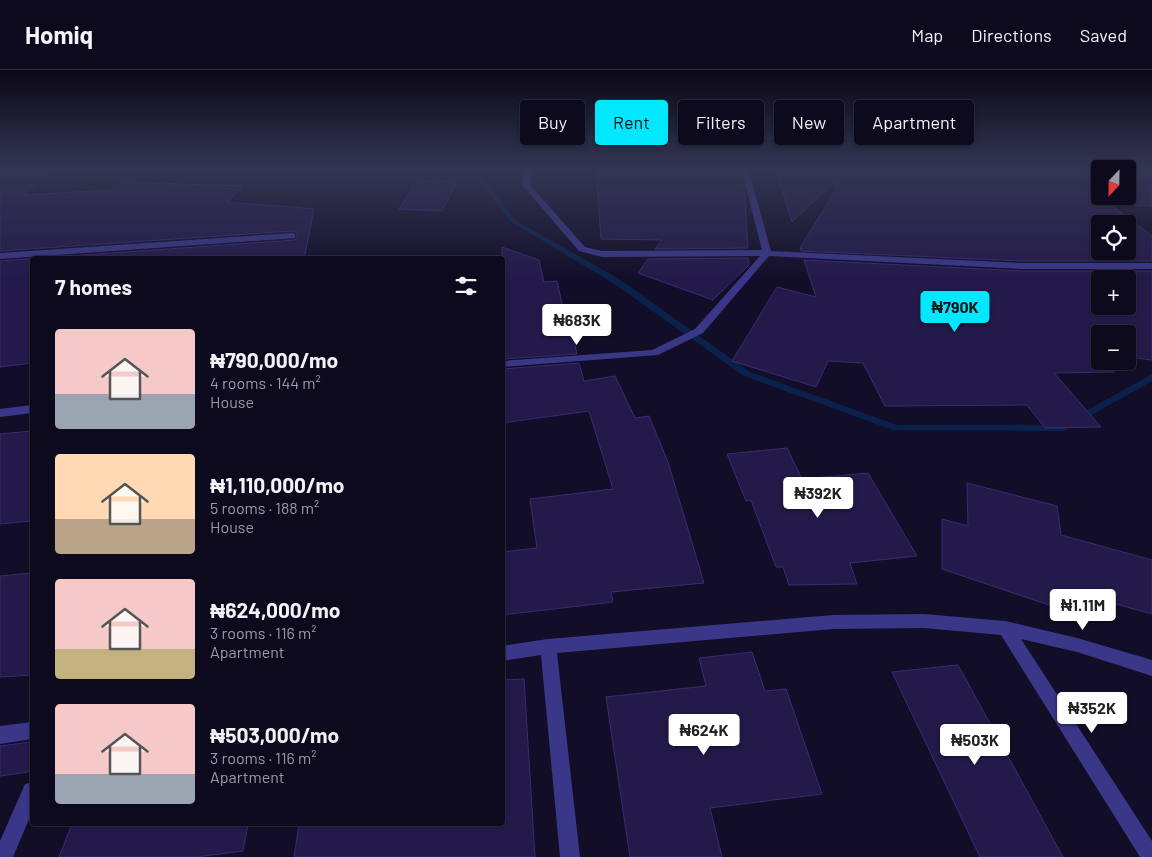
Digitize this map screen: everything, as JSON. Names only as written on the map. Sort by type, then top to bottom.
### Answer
[{"type":"street","points":[[543,205],[582,249],[602,254],[767,254],[1023,266],[1152,266]]},
{"type":"street","points":[[754,205],[767,254]]},
{"type":"street","points":[[0,256],[292,236]]},
{"type":"street","points":[[505,364],[654,353],[699,331],[767,254]]},
{"type":"street","points":[[0,413],[30,410]]},
{"type":"street","points":[[505,653],[548,646],[832,622],[924,621],[1005,628],[1077,645],[1152,668]]},
{"type":"street","points":[[1005,628],[1151,857]]},
{"type":"street","points":[[548,646],[570,857]]},
{"type":"street","points":[[0,735],[30,731]]},
{"type":"street","points":[[3,857],[30,796]]},
{"type":"building","points":[[0,205],[261,205],[314,209],[305,256],[70,256],[295,240],[297,233],[292,231],[0,251]]},
{"type":"building","points":[[402,205],[445,205],[442,211],[399,209]]},
{"type":"building","points":[[599,205],[745,205],[748,248],[655,249],[662,240],[601,239]]},
{"type":"building","points":[[787,205],[810,205],[792,222]]},
{"type":"building","points":[[827,205],[1111,205],[1124,215],[1091,215],[1091,260],[1136,260],[1136,224],[1152,236],[1152,261],[1023,261],[801,251],[800,248]]},
{"type":"building","points":[[1111,205],[1152,205],[1152,206]]},
{"type":"building","points":[[502,247],[539,260],[544,282],[557,281],[566,322],[570,322],[577,354],[505,359],[505,256],[502,256]]},
{"type":"building","points":[[748,258],[749,265],[713,300],[638,273],[648,259]]},
{"type":"building","points":[[30,259],[30,363],[0,367],[0,261]]},
{"type":"building","points":[[804,260],[1023,271],[1091,271],[1091,315],[1136,315],[1136,271],[1152,271],[1152,360],[1136,358],[1136,325],[1091,325],[1091,370],[1113,370],[1115,372],[1054,373],[1101,427],[1045,428],[1027,405],[885,406],[863,363],[828,361],[816,387],[732,361],[777,287],[816,297]]},
{"type":"building","points":[[579,363],[584,381],[615,376],[635,418],[649,416],[668,462],[704,583],[611,592],[613,602],[505,615],[505,552],[537,548],[530,499],[613,489],[589,411],[505,423],[505,369]]},
{"type":"building","points":[[30,431],[30,521],[0,524],[0,434]]},
{"type":"building","points":[[787,448],[802,479],[868,473],[917,556],[850,563],[857,584],[789,585],[783,567],[776,567],[751,500],[746,501],[727,454]]},
{"type":"building","points":[[967,483],[1057,506],[1061,535],[1152,560],[1152,614],[1069,591],[1070,612],[942,569],[942,519],[968,526]]},
{"type":"building","points":[[30,573],[30,675],[0,677],[0,576]]},
{"type":"building","points":[[752,652],[765,691],[786,689],[822,794],[710,808],[722,857],[630,857],[606,697],[706,686],[699,658]]},
{"type":"building","points":[[958,665],[1063,857],[980,857],[892,672]]},
{"type":"building","points":[[524,679],[535,857],[294,857],[299,826],[505,826],[505,680]]},
{"type":"building","points":[[30,742],[30,767],[28,772],[0,776],[0,746]]},
{"type":"building","points":[[71,826],[248,826],[243,851],[196,857],[59,857]]},
{"type":"waterway","points":[[500,205],[513,221],[616,281],[747,374],[896,428],[1063,428],[1152,377]]}]
